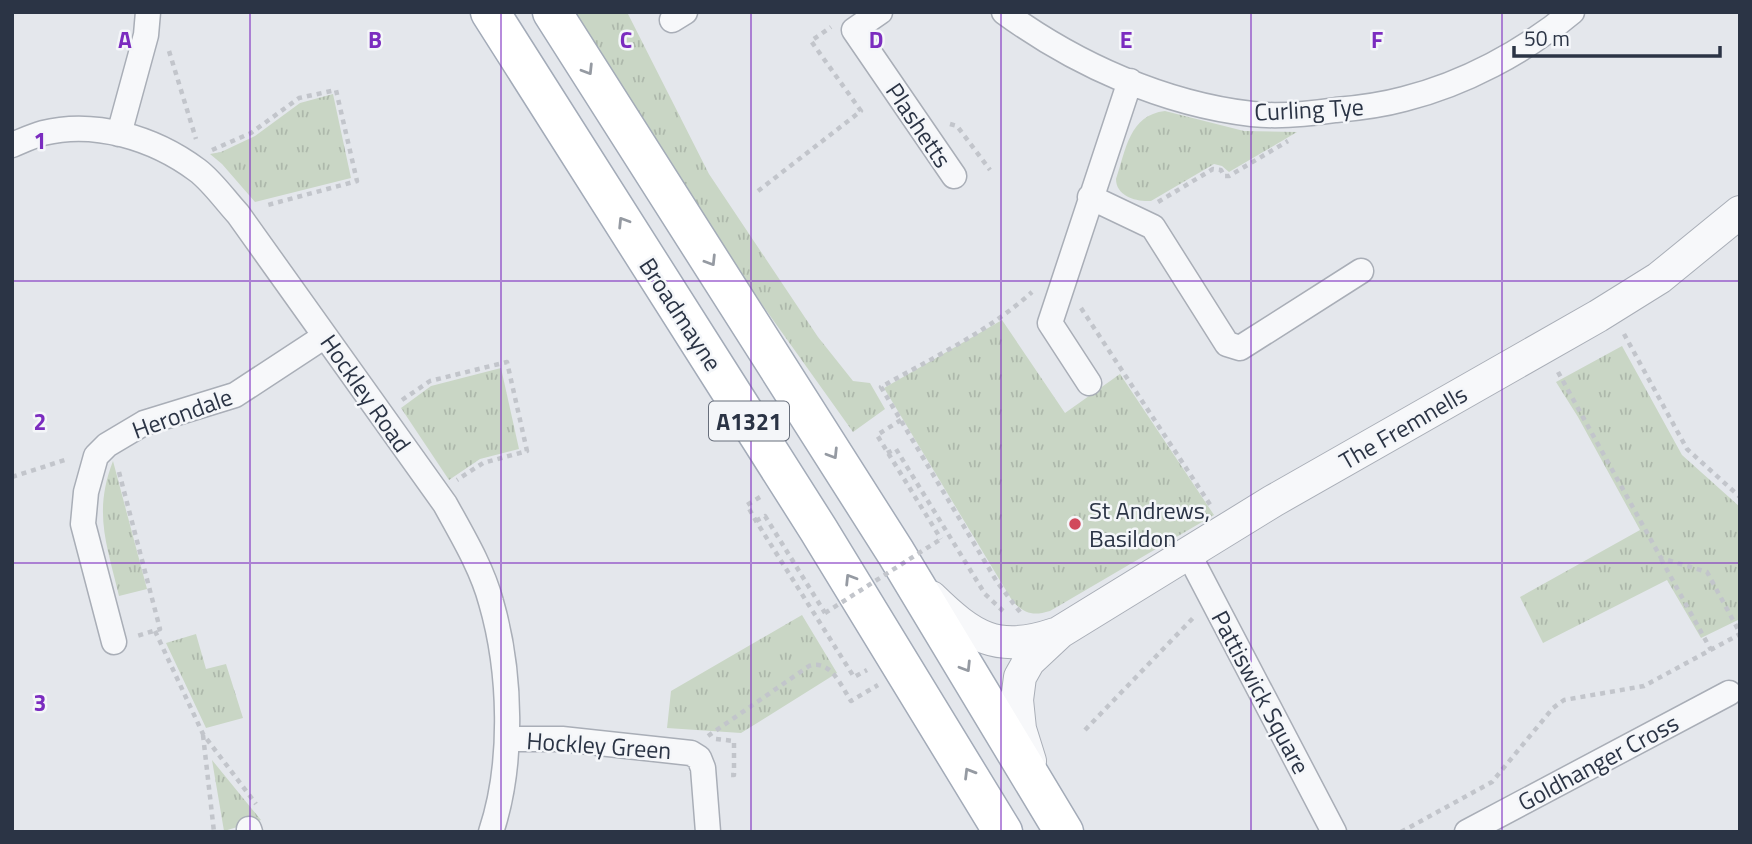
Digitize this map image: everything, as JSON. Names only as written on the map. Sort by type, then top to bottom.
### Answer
[{"type":"main road","name":"Broadmayne","points":[[490,12],[862,598],[1003,832]]},
{"type":"main road","name":"A1321","points":[[552,12],[896,553],[1064,832]]},
{"type":"street","points":[[119,134],[146,35],[148,12]]},
{"type":"street","name":"Plashetts","points":[[880,12],[854,30],[954,176]]},
{"type":"street","name":"Curling Tye","points":[[1004,12],[1069,54],[1130,81],[1194,103],[1254,114],[1312,113],[1404,99],[1485,69],[1557,25],[1572,12]]},
{"type":"street","points":[[1089,383],[1050,323],[1130,81]]},
{"type":"street","name":"Hockley Road","points":[[12,145],[42,133],[80,129],[119,134],[156,145],[199,171],[238,214],[445,505],[470,549],[491,601],[503,660],[507,739],[497,814],[491,832]]},
{"type":"street","points":[[1090,197],[1153,227],[1227,344],[1240,348],[1361,271]]},
{"type":"street","name":"The Fremnells","points":[[1037,784],[1020,729],[1017,700],[1020,677],[1029,661],[1060,632],[1296,488],[1598,316],[1659,278],[1740,212]]},
{"type":"street","name":"Herondale","points":[[114,642],[83,524],[86,492],[96,456],[107,445],[144,423],[235,395],[325,336]]},
{"type":"street","name":"The Fremnells","points":[[896,553],[928,594],[959,624],[979,634],[997,642],[1014,644],[1035,641],[1060,632]]},
{"type":"street","name":"Pattiswick Square","points":[[1188,553],[1334,832]]},
{"type":"street","name":"Goldhanger Cross","points":[[1467,832],[1729,693]]},
{"type":"street","name":"Hockley Green","points":[[507,739],[562,739],[691,753],[699,758],[703,768],[708,832]]},
{"type":"path","points":[[758,191],[861,111],[811,41],[832,26]]},
{"type":"path","points":[[166,41],[196,141]]},
{"type":"path","points":[[209,151],[251,133],[299,98],[336,90],[357,181],[254,208]]},
{"type":"path","points":[[1152,206],[1213,169],[1221,170],[1224,176],[1229,176],[1299,134]]},
{"type":"path","points":[[1017,618],[1027,617],[1021,614],[1004,593],[881,387],[1011,311],[1031,293],[1038,282]]},
{"type":"path","points":[[1076,298],[1084,316],[1218,516]]},
{"type":"path","points":[[1619,339],[1631,325]]},
{"type":"path","points":[[1624,333],[1687,449],[1740,497]]},
{"type":"path","points":[[395,404],[430,381],[507,362],[527,452],[483,463],[449,486]]},
{"type":"path","points":[[1566,365],[1556,368],[1711,650]]},
{"type":"path","points":[[756,521],[765,516],[825,613],[941,539],[877,435],[901,421]]},
{"type":"path","points":[[887,453],[896,449],[985,594],[1006,614]]},
{"type":"path","points":[[12,477],[70,458]]},
{"type":"path","points":[[117,463],[160,629],[155,631],[203,734],[253,824]]},
{"type":"path","points":[[764,495],[747,505],[854,677]]},
{"type":"path","points":[[1401,832],[1492,782],[1553,708],[1564,700],[1644,686],[1740,633],[1707,572],[1661,558]]},
{"type":"path","points":[[1085,730],[1202,609]]},
{"type":"path","points":[[704,738],[817,663],[829,668],[851,701],[883,682]]},
{"type":"path","points":[[203,734],[214,832]]},
{"type":"green space","points":[[566,12],[627,12],[709,174],[818,337],[853,381],[870,383],[885,409],[853,432],[684,195]]},
{"type":"green space","points":[[333,94],[351,178],[255,202],[210,154],[221,152],[255,136],[300,103]]},
{"type":"green space","points":[[1165,111],[1244,131],[1297,132],[1229,172],[1214,164],[1151,201],[1133,199],[1119,190],[1116,179],[1126,146],[1136,127],[1144,119]]},
{"type":"green space","points":[[1002,320],[1065,413],[1120,374],[1214,515],[1050,611],[1039,613],[1030,613],[1013,602],[884,388]]},
{"type":"green space","points":[[1622,346],[1682,455],[1740,507],[1740,619],[1701,638],[1667,580],[1543,643],[1520,597],[1640,530],[1556,382]]},
{"type":"green space","points":[[501,368],[519,449],[480,459],[449,480],[401,408],[431,386]]},
{"type":"green space","points":[[113,461],[147,589],[119,596],[107,545],[103,513],[107,480]]},
{"type":"green space","points":[[802,615],[837,673],[741,733],[667,728],[671,691]]},
{"type":"green space","points":[[196,634],[206,669],[226,664],[243,718],[206,728],[166,643]]},
{"type":"green space","points":[[212,760],[261,820],[224,831]]},
{"type":"place","name":"St Andrews, Basildon","points":[[1075,524]]}]
